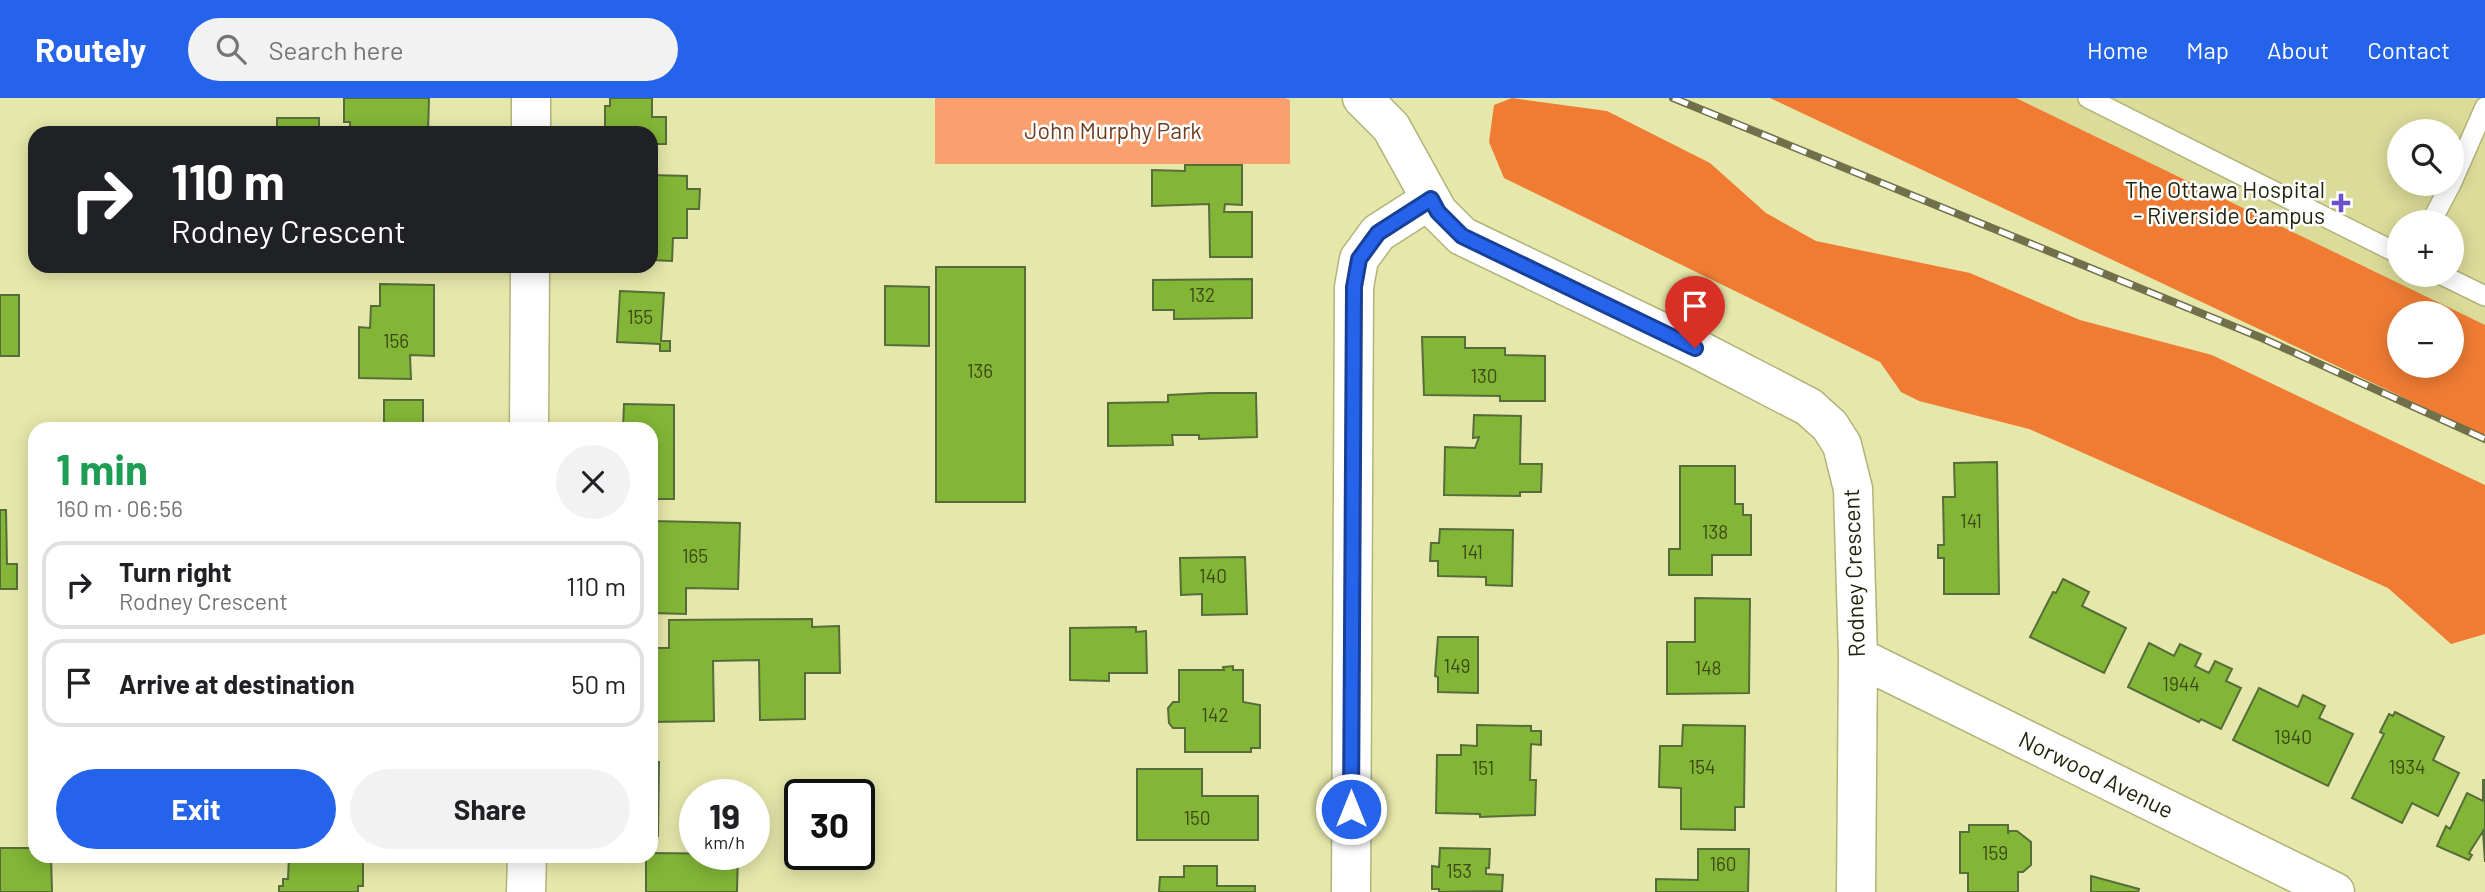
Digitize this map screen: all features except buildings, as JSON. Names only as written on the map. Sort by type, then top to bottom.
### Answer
[{"type":"street","points":[[531,98],[531,126]]},
{"type":"street","name":"Rodney Crescent","points":[[1362,98],[1391,127],[1438,212],[1462,236],[1695,348],[1809,407],[1830,426],[1842,445],[1853,489],[1858,657],[1856,892]]},
{"type":"street","points":[[1351,892],[1354,287],[1359,259],[1378,233],[1431,199]]},
{"type":"street","points":[[529,422],[530,273]]},
{"type":"street","name":"Norwood Avenue","points":[[1858,657],[2323,889]]},
{"type":"street","points":[[526,892],[527,863]]},
{"type":"lane","points":[[2088,98],[2387,248]]},
{"type":"lane","points":[[2464,158],[2485,107]]},
{"type":"lane","points":[[2464,160],[2485,152]]},
{"type":"lane","points":[[2464,286],[2485,296]]},
{"type":"shaded area","points":[[1512,98],[1607,111],[1710,163],[1766,213],[1816,241],[1970,273],[2080,320],[2212,355],[2485,485],[2485,634],[2451,644],[2388,588],[2029,429],[1919,401],[1901,392],[1880,362],[1504,178],[1489,142],[1494,105]]},
{"type":"shaded area","points":[[1770,98],[2016,98],[2387,278],[2387,287],[2406,287],[2435,301],[2387,301],[2387,378],[2464,378],[2464,315],[2485,325],[2485,436]]},
{"type":"shaded area","name":"The Ottawa Hospital - Riverside Campus","points":[[1983,98],[2485,98],[2485,345],[2464,325],[2464,301],[2426,301],[2395,287],[2464,287],[2464,210],[2387,210],[2387,283]]},
{"type":"green space","name":"John Murphy Park","points":[[935,98],[1285,98],[1290,100],[1290,164],[935,164]]},
{"type":"railway","points":[[1673,98],[2262,338],[2485,439]]},
{"type":"place","name":"The Ottawa Hospital - Riverside Campus","points":[[2341,203]]},
{"type":"route","points":[[1351,809],[1354,287],[1359,259],[1378,233],[1431,199],[1438,212],[1462,236],[1695,348]]}]
